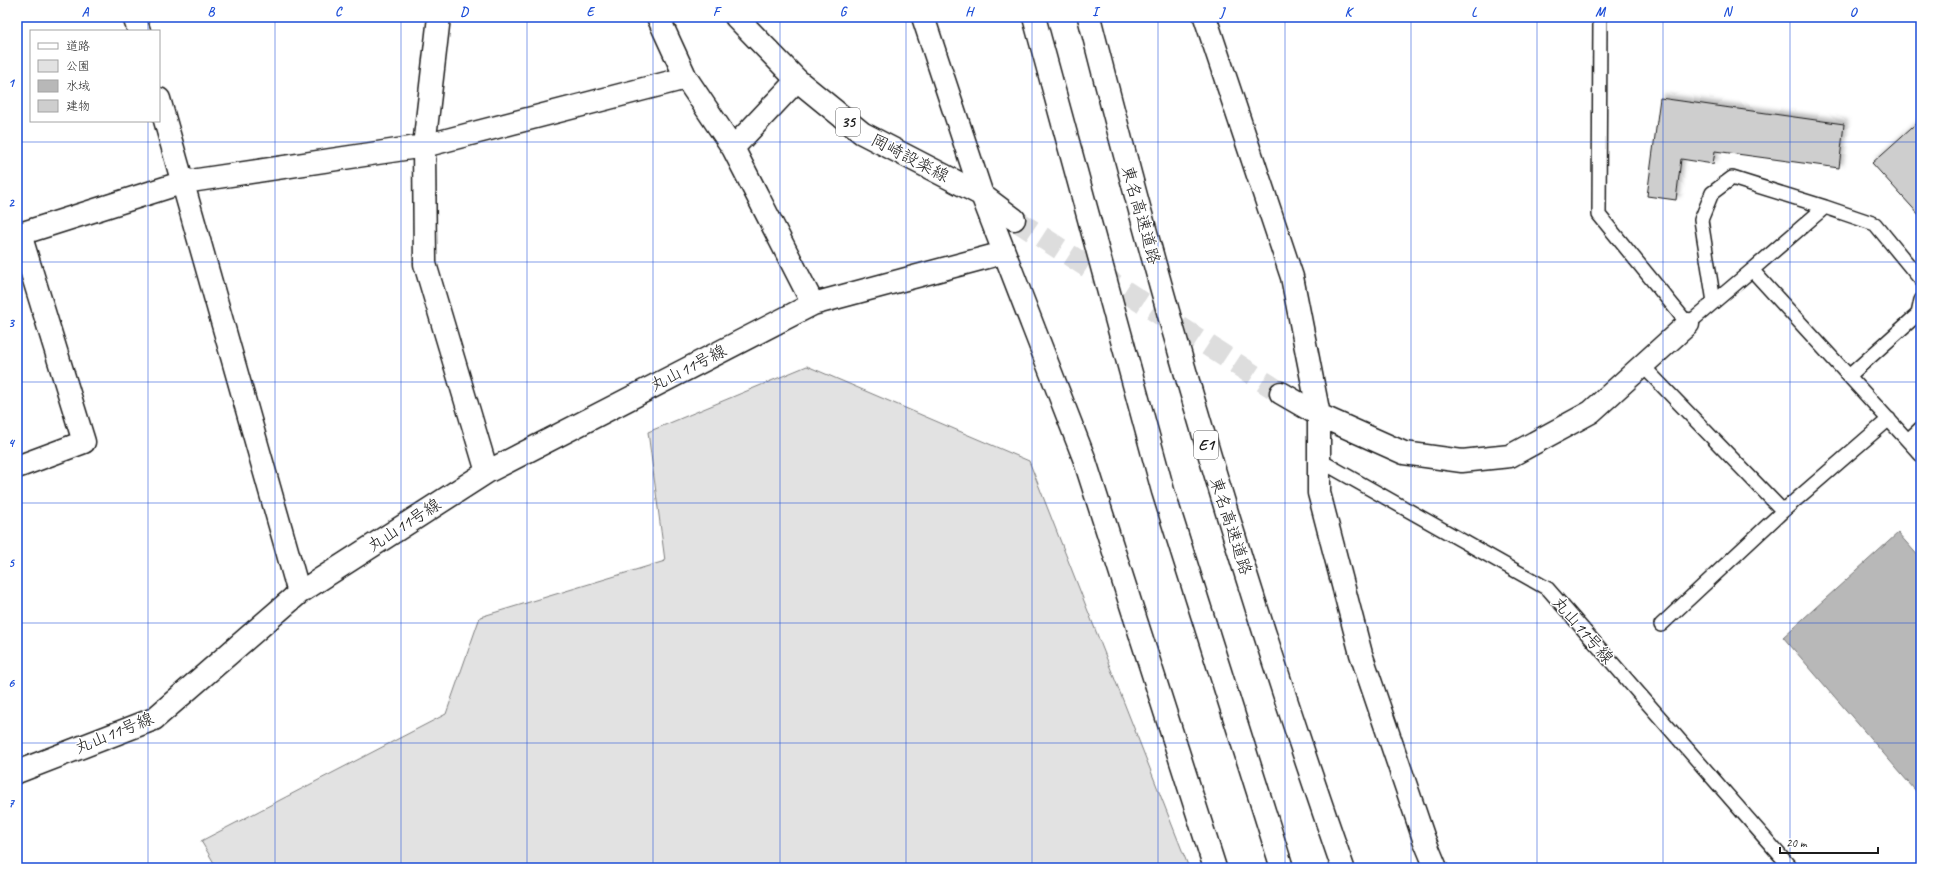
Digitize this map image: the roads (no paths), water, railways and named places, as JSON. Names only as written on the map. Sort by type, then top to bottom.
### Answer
[{"type":"main road","points":[[134,17],[139,30]]},
{"type":"main road","points":[[439,17],[424,146],[425,264],[487,472]]},
{"type":"main road","points":[[658,17],[686,78],[733,148],[813,304]]},
{"type":"main road","name":"岡崎設楽線","points":[[736,17],[797,80],[862,133],[982,195],[1014,218]]},
{"type":"main road","points":[[923,17],[982,195],[1003,253],[1084,458],[1215,868]]},
{"type":"main road","points":[[1034,17],[1163,491],[1282,868]]},
{"type":"main road","name":"東名高速道路","points":[[1089,17],[1125,160],[1219,490],[1343,868]]},
{"type":"main road","points":[[1205,17],[1292,277],[1319,414],[1319,493],[1361,654],[1424,839],[1436,868]]},
{"type":"main road","points":[[17,467],[84,442],[20,234],[184,182],[424,146],[686,78]]},
{"type":"main road","points":[[733,148],[797,80]]},
{"type":"main road","points":[[160,102],[184,182],[299,593]]},
{"type":"main road","name":"丸山11号線","points":[[17,772],[154,719],[299,593],[487,472],[813,304],[1003,253]]},
{"type":"main road","points":[[1281,394],[1319,414],[1404,453],[1462,461],[1510,456],[1591,412],[1688,324]]},
{"type":"lane","points":[[1600,17],[1599,215],[1688,324],[1825,207]]},
{"type":"lane","points":[[1714,302],[1701,220],[1712,193],[1732,178],[1875,224],[1921,280]]},
{"type":"lane","points":[[1752,270],[1921,454]]},
{"type":"lane","points":[[1849,376],[1918,314],[1921,300]]},
{"type":"lane","points":[[1642,366],[1783,511]]},
{"type":"lane","points":[[1662,625],[1783,511],[1889,419]]},
{"type":"lane","points":[[1908,440],[1921,428]]},
{"type":"lane","name":"丸山11号線","points":[[1319,460],[1548,590],[1791,868]]},
{"type":"water","points":[[1898,533],[1921,559],[1921,797],[1783,637]]},
{"type":"tunnel","points":[[1014,219],[1281,393]]}]
